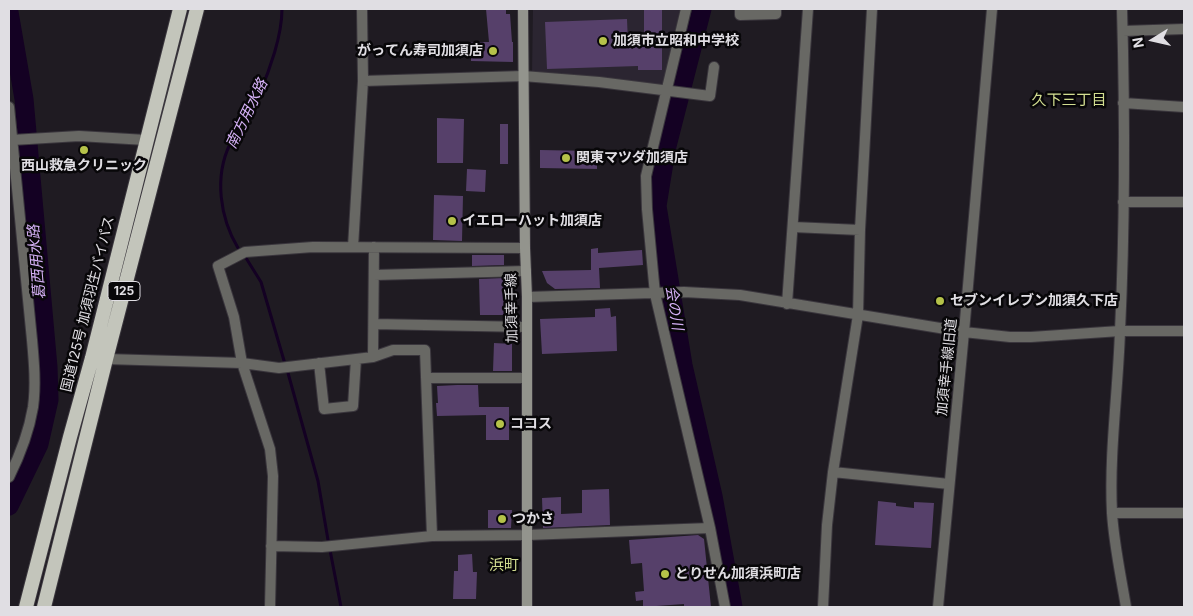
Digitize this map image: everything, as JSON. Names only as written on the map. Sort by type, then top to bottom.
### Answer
[{"type":"highway","name":"国道125号 加須羽生バイパス","points":[[26,607],[92,358],[180,9]]},
{"type":"highway","name":"125","points":[[44,607],[197,9]]},
{"type":"main road","name":"加須幸手線","points":[[523,9],[527,298],[527,607]]},
{"type":"street","points":[[353,247],[363,81],[362,9]]},
{"type":"street","points":[[686,9],[646,176],[647,209],[658,294],[710,528],[725,607]]},
{"type":"street","points":[[740,9],[740,15],[776,14],[776,9]]},
{"type":"street","points":[[787,304],[808,9]]},
{"type":"street","points":[[823,607],[827,525],[833,472],[858,315],[860,230],[872,9]]},
{"type":"street","name":"加須幸手線旧道","points":[[938,607],[992,9]]},
{"type":"street","points":[[1122,9],[1123,202],[1120,331],[1112,513],[1116,551],[1126,607]]},
{"type":"street","points":[[1122,31],[1184,29]]},
{"type":"street","points":[[363,81],[523,76],[600,82],[710,96],[714,67]]},
{"type":"street","points":[[1123,103],[1184,107]]},
{"type":"street","points":[[9,107],[16,139],[34,378],[33,406],[27,431],[9,477]]},
{"type":"street","points":[[16,139],[79,136],[146,140]]},
{"type":"street","points":[[1123,202],[1184,202]]},
{"type":"street","points":[[793,227],[860,230]]},
{"type":"street","points":[[270,607],[273,476],[270,449],[242,363],[234,317],[218,266],[245,252],[313,247],[525,248]]},
{"type":"street","points":[[373,357],[374,247]]},
{"type":"street","points":[[374,275],[526,271]]},
{"type":"street","points":[[527,298],[684,292],[740,296],[964,332],[1010,337],[1120,331],[1184,331]]},
{"type":"street","points":[[374,324],[527,327]]},
{"type":"street","points":[[106,360],[242,363],[279,368],[373,357],[394,350],[425,350],[432,536]]},
{"type":"street","points":[[319,363],[324,409],[353,406],[356,359]]},
{"type":"street","points":[[426,378],[527,378]]},
{"type":"street","points":[[833,472],[949,484]]},
{"type":"street","points":[[1112,513],[1184,513]]},
{"type":"street","points":[[270,546],[322,546],[432,536],[527,535],[710,528]]},
{"type":"shaded area","name":"加須市立昭和中学校","points":[[533,9],[680,9],[663,85],[598,77],[532,73]]},
{"type":"building","points":[[486,9],[506,9],[506,14],[510,14],[513,62],[471,61],[471,42],[489,42]]},
{"type":"building","points":[[644,9],[662,9],[662,70],[638,70],[638,66],[547,69],[545,22],[627,19],[628,43],[644,43]]},
{"type":"building","points":[[437,118],[464,119],[463,163],[437,163]]},
{"type":"building","points":[[500,124],[508,124],[508,164],[500,164]]},
{"type":"building","points":[[540,150],[592,151],[592,158],[597,158],[597,169],[540,168]]},
{"type":"building","points":[[467,169],[486,170],[485,192],[466,191]]},
{"type":"building","points":[[434,195],[463,196],[462,241],[433,240]]},
{"type":"building","points":[[598,248],[598,253],[642,250],[643,265],[599,268],[600,288],[555,289],[547,283],[542,271],[591,270],[591,249]]},
{"type":"building","points":[[472,255],[504,255],[504,265],[472,266]]},
{"type":"building","points":[[504,278],[504,281],[512,281],[512,315],[480,315],[479,279]]},
{"type":"building","points":[[610,308],[611,317],[616,316],[617,351],[542,354],[540,319],[595,317],[595,309]]},
{"type":"building","points":[[494,343],[512,344],[512,371],[493,371]]},
{"type":"building","points":[[478,385],[479,407],[509,407],[509,440],[486,440],[486,415],[437,416],[437,386]]},
{"type":"building","points":[[609,489],[610,525],[543,528],[542,498],[561,497],[561,514],[582,513],[582,490]]},
{"type":"building","points":[[878,501],[914,508],[914,502],[934,503],[931,548],[875,545]]},
{"type":"building","points":[[488,510],[512,510],[511,528],[488,528]]},
{"type":"building","points":[[698,535],[704,539],[711,607],[684,607],[684,604],[643,607],[643,600],[636,601],[635,592],[644,591],[642,563],[631,564],[629,540]]},
{"type":"building","points":[[472,554],[473,572],[477,572],[476,599],[453,599],[454,571],[458,571],[458,555]]},
{"type":"waterway","name":"南方用水路","points":[[238,248],[223,211],[221,197],[222,170],[230,144],[256,101],[267,74],[278,41],[282,9]]},
{"type":"waterway","name":"会の川","points":[[702,9],[666,150],[657,206],[683,365],[713,496],[733,607]]},
{"type":"waterway","name":"葛西用水路","points":[[9,12],[24,99],[48,367],[49,400],[39,444],[9,506]]},
{"type":"waterway","name":"南方用水路","points":[[246,258],[261,282],[285,364]]},
{"type":"waterway","name":"南方用水路","points":[[288,373],[318,481],[328,540]]},
{"type":"waterway","name":"南方用水路","points":[[330,550],[341,607]]},
{"type":"place","name":"加須市立昭和中学校","points":[[603,41]]},
{"type":"place","name":"がってん寿司加須店","points":[[493,51]]},
{"type":"place","name":"西山救急クリニック","points":[[84,150]]},
{"type":"place","name":"関東マツダ加須店","points":[[566,158]]},
{"type":"place","name":"イエローハット加須店","points":[[452,221]]},
{"type":"place","name":"セブンイレブン加須久下店","points":[[940,301]]},
{"type":"place","name":"ココス","points":[[500,424]]},
{"type":"place","name":"つかさ","points":[[502,519]]},
{"type":"place","name":"とりせん加須浜町店","points":[[665,574]]},
{"type":"district","name":"久下三丁目","points":[[1069,100]]},
{"type":"district","name":"浜町","points":[[504,565]]}]
